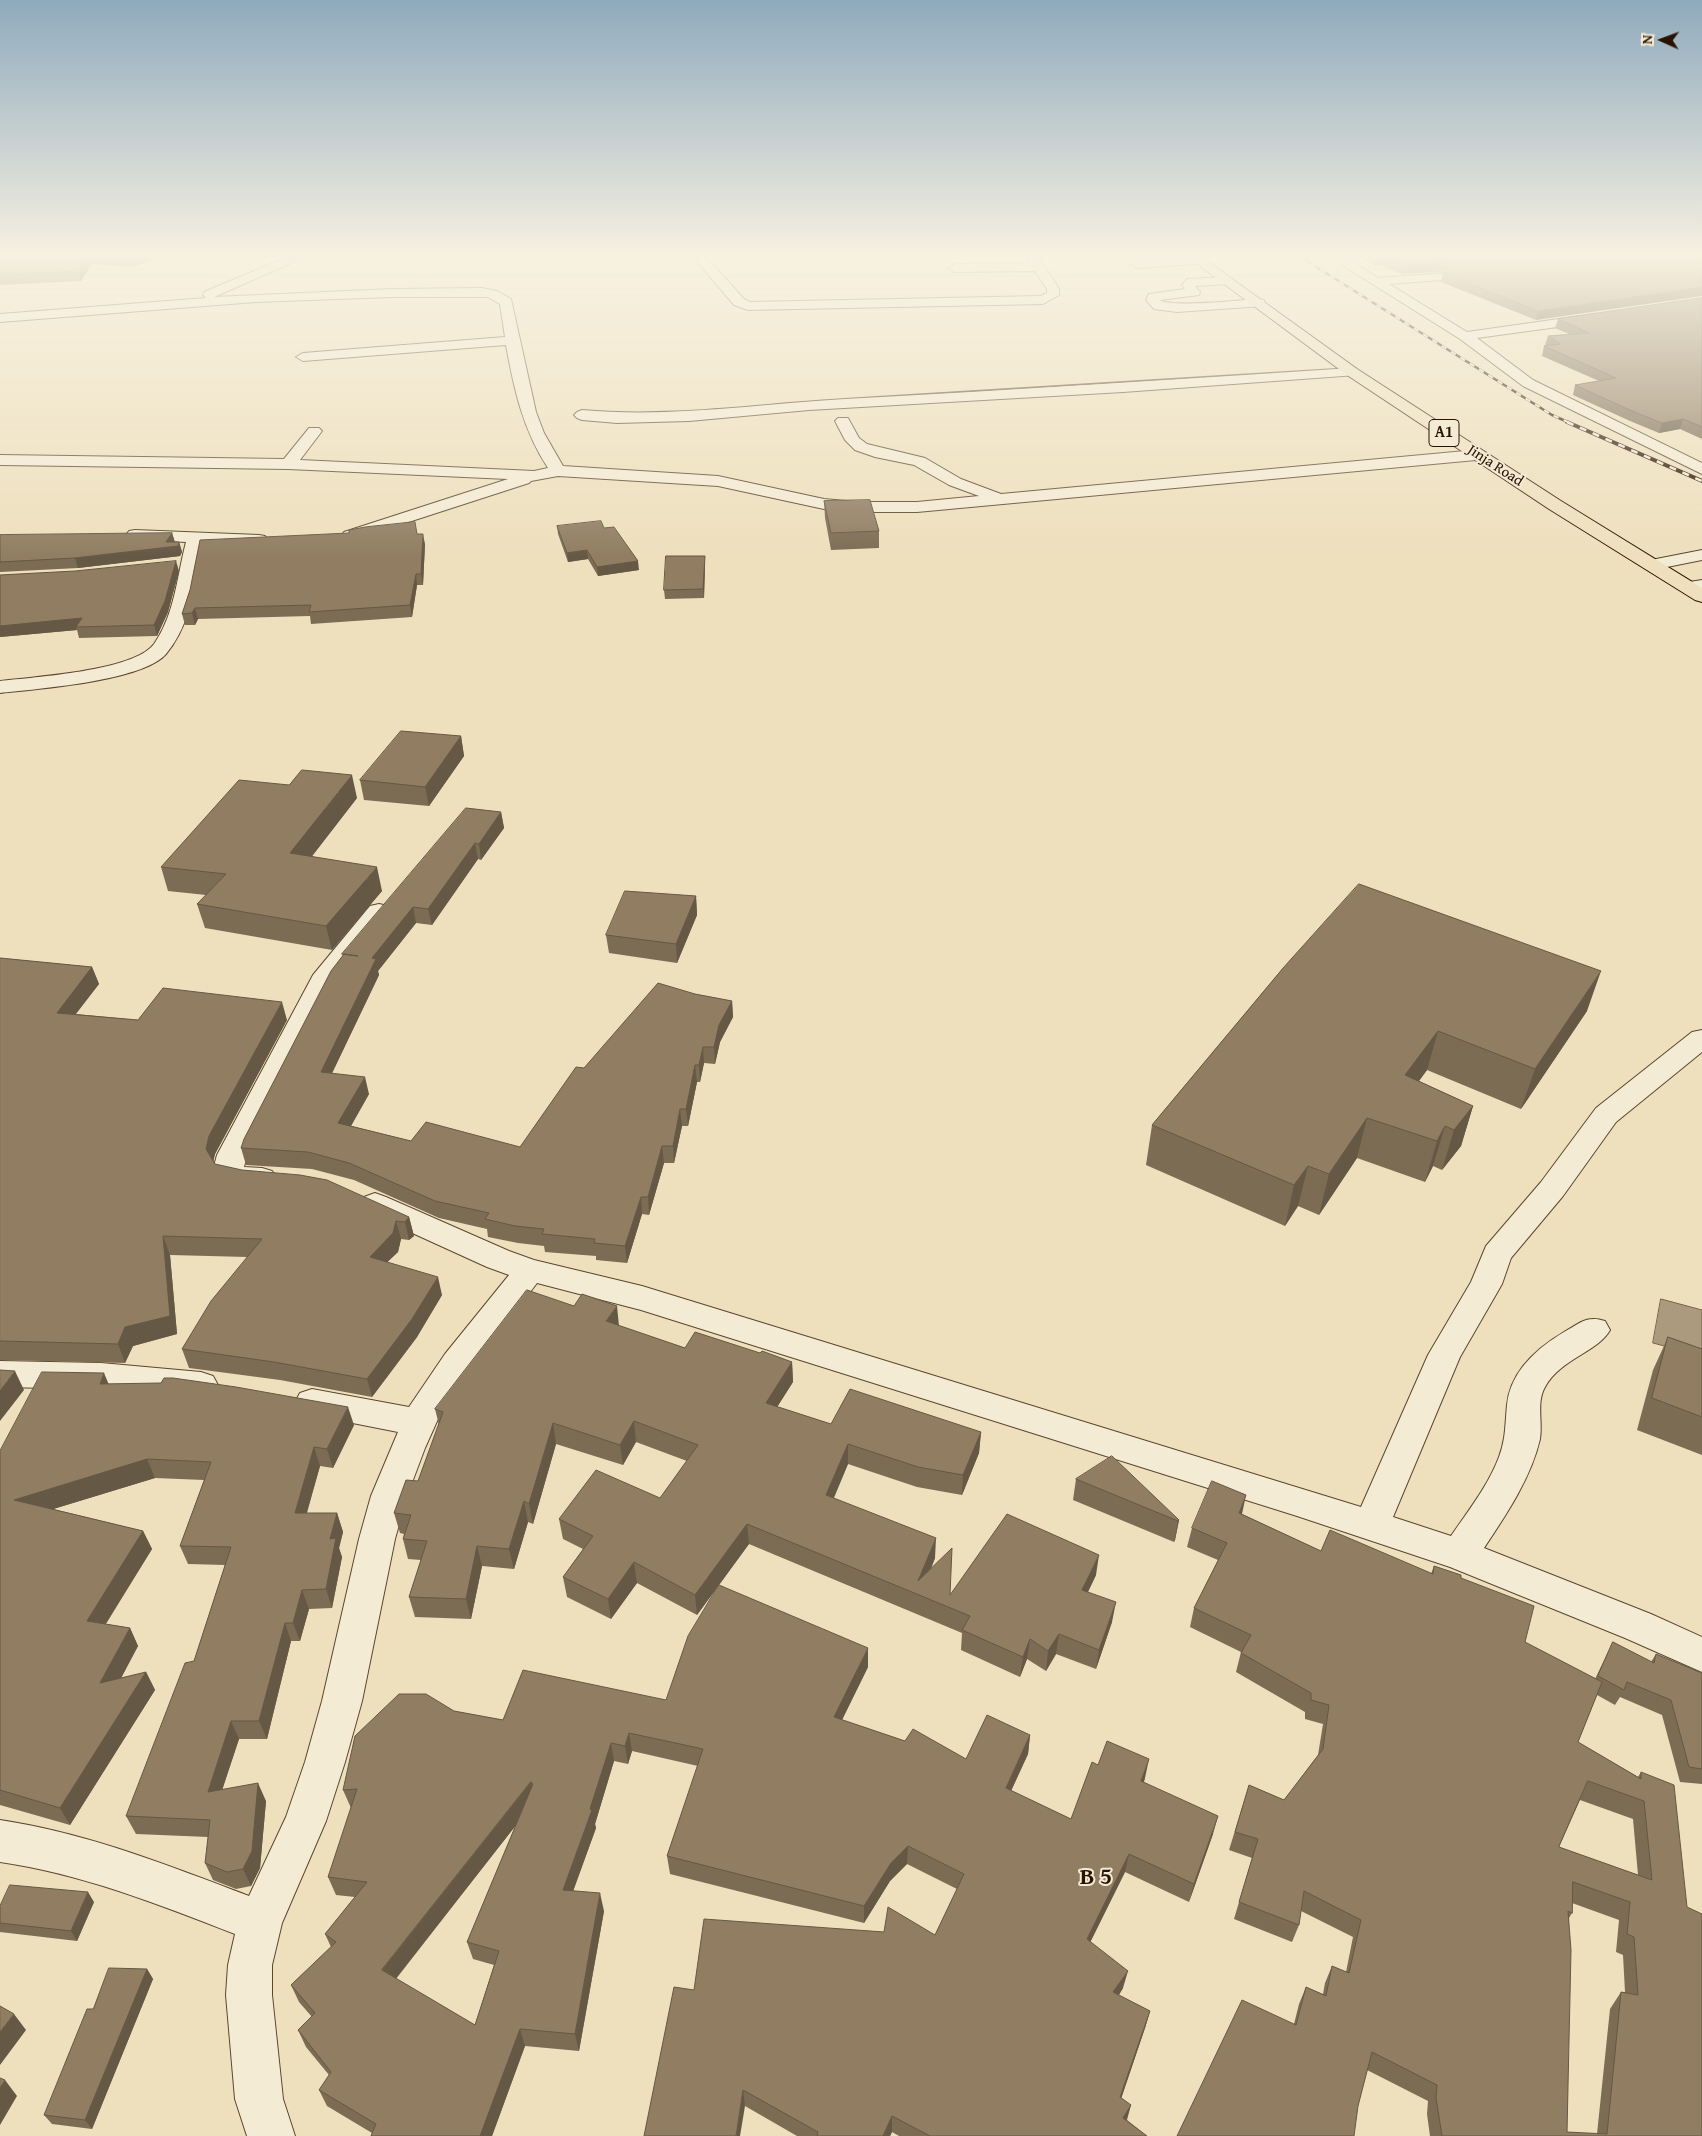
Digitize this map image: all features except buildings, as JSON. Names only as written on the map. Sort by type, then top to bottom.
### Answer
[{"type":"highway","name":"Jinja Road","points":[[1333,358],[1476,454],[1652,565],[1698,589]]},
{"type":"street","points":[[517,358],[529,417],[541,445],[558,471]]},
{"type":"street","points":[[1494,358],[1528,383],[1702,469]]},
{"type":"street","points":[[582,415],[617,418],[689,416],[809,406],[1352,372]]},
{"type":"street","points":[[843,421],[853,440],[861,446],[875,452],[919,461],[955,482],[1003,499]]},
{"type":"street","points":[[288,464],[314,431]]},
{"type":"street","points":[[336,538],[365,532],[534,476],[558,471],[718,481],[824,504],[857,507],[917,507],[1476,454]]},
{"type":"street","points":[[0,460],[288,464],[534,476]]},
{"type":"street","points":[[121,535],[271,540]]},
{"type":"street","points":[[0,688],[113,670],[148,659],[159,650],[184,595],[182,564],[196,537]]},
{"type":"street","points":[[1652,565],[1702,555]]},
{"type":"street","points":[[286,1179],[235,1176],[231,1174],[228,1166],[326,975],[395,892]]},
{"type":"street","points":[[1371,1526],[1444,1355],[1486,1284],[1497,1254],[1552,1189],[1606,1115],[1702,1038]]},
{"type":"street","points":[[350,1193],[498,1259],[530,1270],[642,1298],[1459,1554],[1638,1626],[1702,1655]]},
{"type":"street","points":[[270,2136],[259,2099],[248,1995],[253,1950],[260,1922],[305,1821],[325,1762],[342,1702],[377,1540],[389,1496],[420,1422],[457,1364],[530,1270]]},
{"type":"street","points":[[1459,1554],[1504,1486],[1522,1442],[1524,1400],[1537,1370],[1573,1342],[1594,1330]]},
{"type":"street","points":[[0,1374],[148,1379],[233,1389]]},
{"type":"street","points":[[279,1396],[420,1422]]},
{"type":"street","points":[[0,1841],[22,1843],[99,1862],[260,1922]]},
{"type":"shaded area","points":[[1661,1299],[1702,1310],[1702,1356],[1653,1343]]},
{"type":"railway","points":[[1461,358],[1552,415],[1570,423]]},
{"type":"railway","points":[[1567,422],[1702,481]]},
{"type":"district","name":"B 5","points":[[1096,1878]]}]
